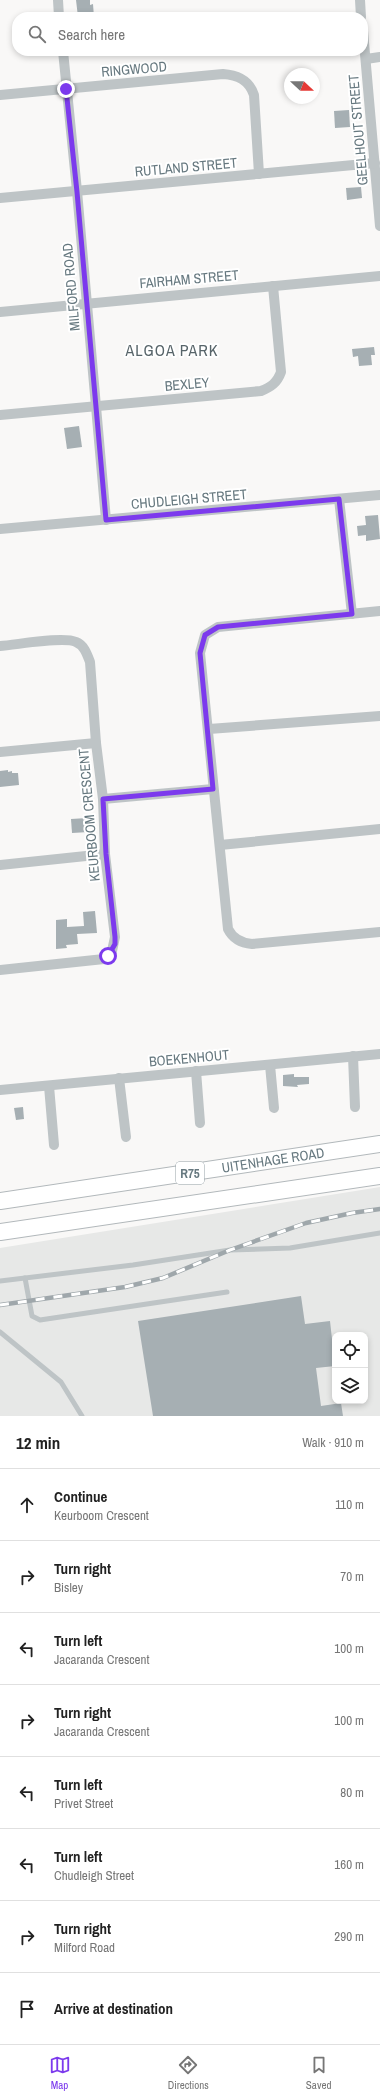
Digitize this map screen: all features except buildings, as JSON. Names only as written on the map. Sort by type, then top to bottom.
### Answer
[{"type":"main road","name":"UITENHAGE ROAD","points":[[0,1201],[380,1144]]},
{"type":"main road","name":"R75","points":[[0,1232],[380,1176]]},
{"type":"street","points":[[58,0],[59,12]]},
{"type":"street","points":[[360,0],[361,12]]},
{"type":"street","name":"MILFORD ROAD","points":[[63,56],[97,406],[106,520]]},
{"type":"street","name":"GEELHOUT STREET","points":[[366,56],[380,226]]},
{"type":"street","points":[[366,59],[380,58]]},
{"type":"street","name":"RINGWOOD","points":[[0,95],[223,74],[236,76],[248,84],[254,95],[259,174]]},
{"type":"street","name":"RUTLAND STREET","points":[[0,198],[375,163]]},
{"type":"street","name":"FAIRHAM STREET","points":[[0,312],[380,276]]},
{"type":"street","name":"BEXLEY","points":[[0,415],[260,391],[274,384],[279,378],[281,363],[273,286]]},
{"type":"street","name":"CHUDLEIGH STREET","points":[[0,529],[380,495]]},
{"type":"street","points":[[339,499],[352,614]]},
{"type":"street","points":[[380,611],[236,625],[211,630],[202,641],[200,653],[209,729],[213,789],[228,929],[231,935],[238,940],[252,944],[380,932]]},
{"type":"street","name":"KEURBOOM CRESCENT","points":[[0,646],[68,640],[81,645],[88,654],[90,662],[96,743],[103,799],[106,854],[115,937],[115,944],[108,956],[93,961],[0,970]]},
{"type":"street","points":[[209,729],[380,716]]},
{"type":"street","points":[[0,752],[96,743]]},
{"type":"street","points":[[103,799],[213,789]]},
{"type":"street","points":[[220,845],[380,829]]},
{"type":"street","points":[[0,865],[106,854]]},
{"type":"street","name":"BOEKENHOUT","points":[[0,1090],[380,1054]]},
{"type":"street","points":[[353,1056],[355,1107]]},
{"type":"street","points":[[270,1065],[274,1108]]},
{"type":"street","points":[[196,1071],[200,1123]]},
{"type":"street","points":[[119,1078],[126,1137]]},
{"type":"street","points":[[49,1086],[54,1145]]},
{"type":"lane","points":[[0,1281],[133,1265],[230,1250],[290,1248],[380,1233]]},
{"type":"lane","points":[[25,1278],[32,1316],[40,1320],[227,1292]]},
{"type":"lane","points":[[0,1332],[61,1382],[82,1416]]},
{"type":"shaded area","points":[[380,1187],[380,1416],[0,1416],[0,1248]]},
{"type":"railway","points":[[0,1305],[125,1287],[163,1278],[230,1250],[306,1223],[352,1213],[380,1209]]},
{"type":"district","name":"ALGOA PARK","points":[[172,350]]},
{"type":"route","points":[[66,89],[97,406],[106,520],[339,499],[352,614],[218,627],[205,635],[202,641],[200,653],[209,729],[213,789],[103,799],[106,854],[115,937],[115,944],[108,956]]}]
